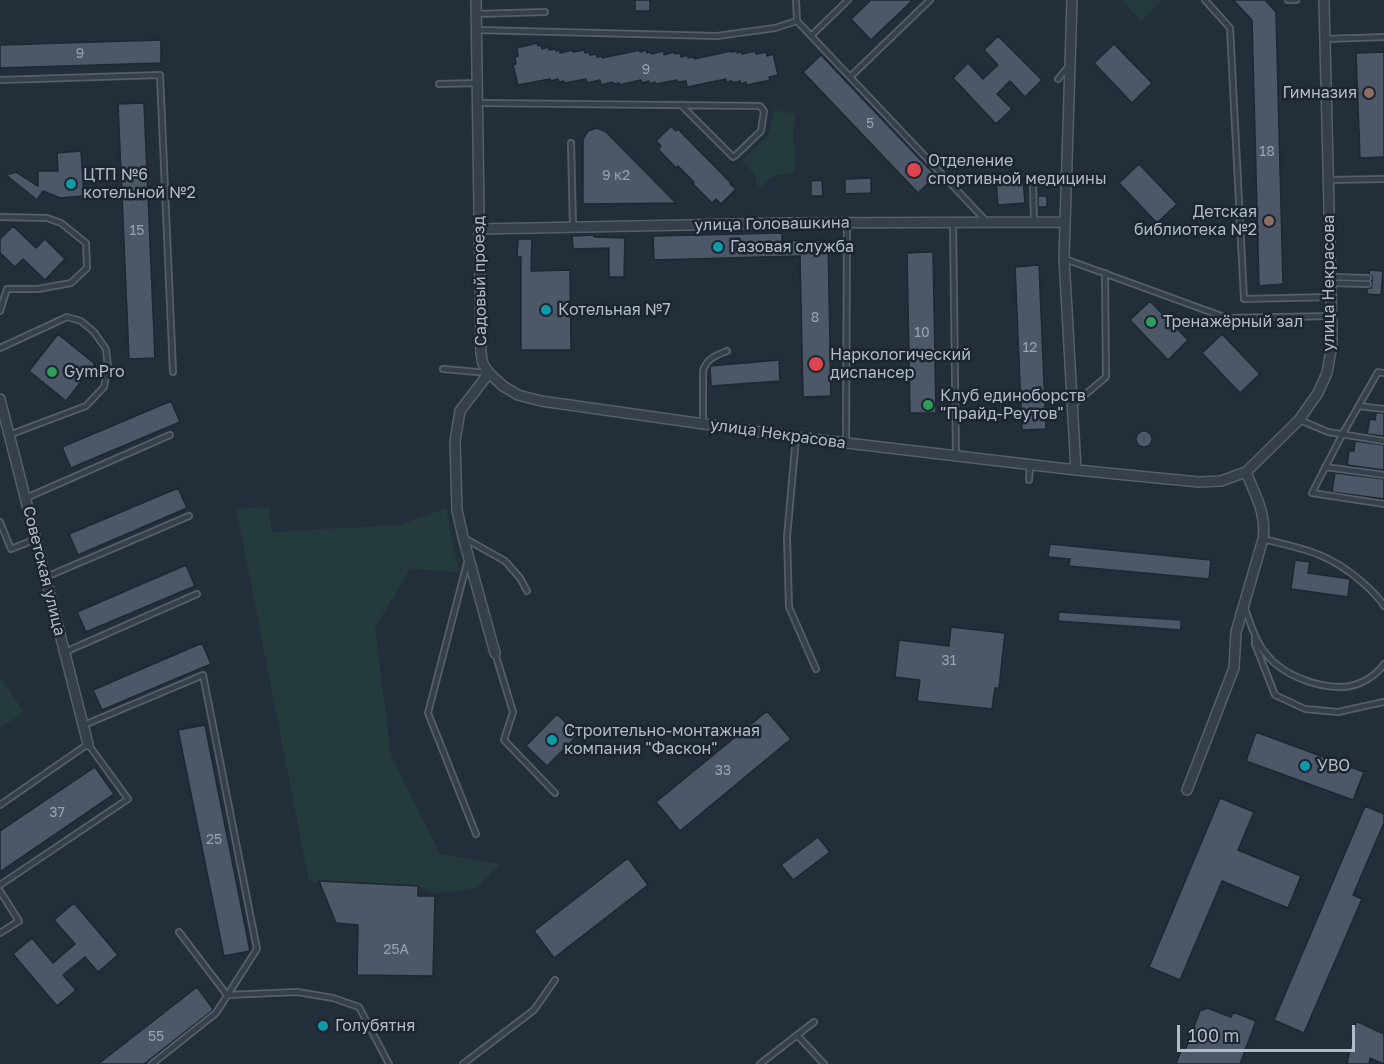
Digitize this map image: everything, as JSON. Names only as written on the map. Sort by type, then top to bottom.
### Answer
[{"type":"street","name":"Садовый проезд","points":[[476,0],[481,353],[483,364],[489,373]]},
{"type":"street","points":[[1072,0],[1064,258],[1076,470]]},
{"type":"street","name":"улица Некрасова","points":[[489,373],[503,386],[518,395],[541,401],[796,437],[1030,465],[1199,482],[1221,481],[1246,472],[1299,420],[1318,393],[1327,373],[1332,345],[1324,0]]},
{"type":"street","name":"улица Головашкина","points":[[479,229],[513,232],[573,227],[1065,222]]},
{"type":"street","points":[[489,373],[460,411],[454,441],[457,510],[495,653]]},
{"type":"street","name":"Советская улица","points":[[0,399],[88,744]]},
{"type":"street","points":[[1187,790],[1234,668],[1236,632],[1263,539],[1264,516],[1246,472]]},
{"type":"lane","points":[[796,0],[797,21],[987,222]]},
{"type":"lane","points":[[812,35],[848,0]]},
{"type":"lane","points":[[850,77],[930,0]]},
{"type":"lane","points":[[1205,0],[1230,28],[1244,299],[1331,297]]},
{"type":"lane","points":[[1288,0],[1296,0]]},
{"type":"lane","points":[[476,14],[545,12]]},
{"type":"lane","points":[[477,30],[717,36],[775,28],[797,21]]},
{"type":"lane","points":[[1325,39],[1384,37]]},
{"type":"lane","points":[[1058,79],[1070,65]]},
{"type":"lane","points":[[0,80],[160,75],[172,372]]},
{"type":"lane","points":[[439,84],[477,83]]},
{"type":"lane","points":[[478,103],[681,105],[760,106],[765,111],[763,126],[758,134],[733,157],[681,105]]},
{"type":"lane","points":[[571,143],[573,227]]},
{"type":"lane","points":[[1328,180],[1384,179]]},
{"type":"lane","points":[[1033,182],[1034,222]]},
{"type":"lane","points":[[0,217],[48,218],[61,224],[86,243],[87,268],[71,283],[38,289],[7,289],[0,311]]},
{"type":"lane","points":[[953,222],[956,456]]},
{"type":"lane","points":[[846,443],[847,223]]},
{"type":"lane","points":[[1064,258],[1227,318],[1331,316]]},
{"type":"lane","points":[[1072,405],[1106,377],[1105,273]]},
{"type":"lane","points":[[1330,280],[1368,281]]},
{"type":"lane","points":[[0,348],[67,317],[81,321],[93,332],[106,349],[108,367],[104,387],[86,406],[9,435]]},
{"type":"lane","points":[[703,424],[705,363],[727,351]]},
{"type":"lane","points":[[443,369],[489,373]]},
{"type":"lane","points":[[1384,373],[1378,372],[1312,493],[1384,504]]},
{"type":"lane","points":[[1359,406],[1384,410]]},
{"type":"lane","points":[[1299,420],[1328,432],[1384,441]]},
{"type":"lane","points":[[26,498],[170,435]]},
{"type":"lane","points":[[796,437],[788,537],[789,607],[816,669]]},
{"type":"lane","points":[[1029,480],[1030,465]]},
{"type":"lane","points":[[1325,467],[1384,475]]},
{"type":"lane","points":[[46,577],[189,516]]},
{"type":"lane","points":[[0,522],[11,549],[36,539]]},
{"type":"lane","points":[[463,537],[505,561],[520,578],[527,591]]},
{"type":"lane","points":[[1263,539],[1310,550],[1332,560],[1351,572],[1383,604]]},
{"type":"lane","points":[[469,557],[428,712],[476,834]]},
{"type":"lane","points":[[65,652],[197,594]]},
{"type":"lane","points":[[1244,607],[1266,654],[1282,669],[1296,677],[1314,683],[1342,687],[1358,684],[1373,676],[1384,664]]},
{"type":"lane","points":[[1255,633],[1255,644],[1275,695],[1305,709],[1338,712],[1384,702]]},
{"type":"lane","points":[[495,653],[513,712],[504,740],[555,793]]},
{"type":"lane","points":[[84,725],[203,675],[256,949],[216,1013],[152,1064]]},
{"type":"lane","points":[[0,805],[88,744],[128,799],[0,885]]},
{"type":"lane","points":[[0,891],[19,921],[0,933]]},
{"type":"lane","points":[[180,932],[227,995]]},
{"type":"lane","points":[[463,1064],[534,1010],[555,980]]},
{"type":"lane","points":[[227,995],[297,992],[333,998],[359,1007],[389,1064]]},
{"type":"lane","points":[[760,1064],[814,1022]]},
{"type":"lane","points":[[798,1036],[824,1064]]},
{"type":"green space","points":[[1122,0],[1160,0],[1161,1],[1141,21]]},
{"type":"green space","points":[[774,110],[795,114],[793,139],[796,164],[793,172],[773,177],[761,188],[756,183],[755,174],[742,161],[769,134]]},
{"type":"green space","points":[[269,507],[272,532],[399,525],[446,508],[459,572],[410,569],[375,628],[391,755],[440,854],[500,864],[475,889],[435,893],[413,885],[309,881],[236,508]]},
{"type":"green space","points":[[0,677],[24,712],[0,728]]},
{"type":"building","points":[[635,0],[650,0],[650,11],[635,11]]},
{"type":"building","points":[[871,0],[913,0],[871,40],[851,19]]},
{"type":"building","points":[[1233,0],[1265,0],[1276,12],[1283,284],[1259,286],[1252,20]]},
{"type":"building","points":[[998,36],[1042,80],[1025,97],[1010,81],[997,94],[1012,109],[996,124],[953,78],[968,63],[983,79],[998,65],[984,50]]},
{"type":"building","points":[[161,40],[161,63],[0,68],[0,45]]},
{"type":"building","points":[[537,43],[542,49],[548,47],[549,50],[560,50],[560,53],[584,50],[585,53],[596,54],[597,57],[602,56],[602,58],[640,50],[640,52],[646,50],[651,54],[664,51],[664,55],[675,52],[675,54],[680,53],[681,57],[688,55],[688,58],[694,57],[694,59],[731,51],[742,52],[742,54],[755,51],[756,54],[766,52],[767,56],[773,54],[778,75],[769,77],[770,80],[747,85],[746,82],[741,84],[740,81],[726,82],[726,79],[687,87],[686,81],[678,82],[677,80],[656,84],[655,82],[650,84],[649,81],[642,83],[641,80],[619,85],[613,82],[601,85],[600,80],[587,83],[586,79],[565,83],[564,81],[559,82],[558,79],[551,81],[550,79],[518,85],[513,65],[516,64],[515,57],[518,56],[517,48]]},
{"type":"building","points":[[1114,44],[1152,83],[1132,103],[1094,63]]},
{"type":"building","points":[[1384,52],[1384,157],[1360,158],[1356,53]]},
{"type":"building","points":[[821,55],[936,176],[918,193],[803,72]]},
{"type":"building","points":[[144,103],[155,358],[129,359],[118,104]]},
{"type":"building","points":[[671,126],[676,131],[678,129],[736,189],[721,204],[716,199],[712,203],[678,166],[676,168],[658,149],[661,146],[656,141]]},
{"type":"building","points":[[597,128],[606,132],[676,203],[583,204],[583,139],[588,131]]},
{"type":"building","points":[[81,151],[84,196],[60,198],[43,191],[37,200],[6,175],[16,172],[38,186],[38,171],[58,171],[57,153]]},
{"type":"building","points":[[1139,164],[1177,204],[1157,223],[1119,183]]},
{"type":"building","points":[[871,178],[871,193],[845,194],[845,179]]},
{"type":"building","points":[[1023,179],[1025,203],[998,205],[996,181]]},
{"type":"building","points":[[822,180],[823,196],[811,196],[811,181]]},
{"type":"building","points":[[1038,196],[1047,196],[1047,207],[1038,207]]},
{"type":"building","points":[[13,226],[36,248],[45,239],[65,259],[45,280],[23,259],[15,267],[0,253],[0,239]]},
{"type":"building","points":[[782,233],[782,241],[828,240],[831,396],[803,397],[800,256],[654,260],[653,236]]},
{"type":"building","points":[[594,235],[594,237],[625,238],[624,277],[609,277],[609,248],[573,249],[572,236]]},
{"type":"building","name":"Котельная №7","points":[[518,239],[532,239],[531,271],[570,270],[571,350],[521,350],[521,257],[517,257]]},
{"type":"building","points":[[933,252],[936,413],[910,413],[907,253]]},
{"type":"building","points":[[1039,265],[1046,429],[1022,430],[1015,267]]},
{"type":"building","points":[[1369,270],[1383,271],[1381,295],[1367,294],[1367,288],[1371,288],[1372,285]]},
{"type":"building","points":[[1150,301],[1188,340],[1168,360],[1130,320]]},
{"type":"building","points":[[58,334],[95,364],[66,401],[29,371]]},
{"type":"building","points":[[1222,334],[1260,374],[1240,393],[1202,353]]},
{"type":"building","points":[[779,360],[780,381],[711,386],[710,366]]},
{"type":"building","points":[[171,401],[180,422],[71,468],[62,447]]},
{"type":"building","points":[[1376,413],[1384,413],[1384,436],[1367,434],[1370,419],[1375,420]]},
{"type":"building","points":[[1144,431],[1150,433],[1152,439],[1150,445],[1144,447],[1138,445],[1136,439],[1138,433]]},
{"type":"building","points":[[1355,441],[1384,445],[1384,470],[1347,465],[1349,451],[1354,451]]},
{"type":"building","points":[[1335,473],[1384,479],[1384,499],[1332,492]]},
{"type":"building","points":[[178,488],[187,508],[78,555],[69,534]]},
{"type":"building","points":[[1050,544],[1211,560],[1209,579],[1069,566],[1070,559],[1048,557]]},
{"type":"building","points":[[1295,560],[1310,562],[1308,573],[1350,579],[1348,597],[1291,589]]},
{"type":"building","points":[[186,565],[195,586],[86,632],[77,612]]},
{"type":"building","points":[[1059,612],[1181,620],[1181,630],[1058,621]]},
{"type":"building","points":[[951,627],[1005,633],[999,688],[995,688],[992,709],[917,701],[920,680],[895,677],[899,640],[949,646]]},
{"type":"building","points":[[202,643],[211,664],[102,710],[93,690]]},
{"type":"building","points":[[767,711],[791,739],[680,831],[656,802]]},
{"type":"building","name":"Строительно-монтажная компания \"Фаскон\"","points":[[557,714],[578,735],[547,766],[526,746]]},
{"type":"building","points":[[205,725],[250,951],[224,956],[178,730]]},
{"type":"building","name":"УВО","points":[[1256,732],[1364,772],[1353,800],[1246,761]]},
{"type":"building","points":[[95,767],[114,794],[0,872],[0,831]]},
{"type":"building","points":[[1220,798],[1254,812],[1238,850],[1301,876],[1288,908],[1222,881],[1180,980],[1149,967]]},
{"type":"building","points":[[1365,806],[1384,814],[1384,823],[1353,895],[1362,899],[1304,1033],[1274,1020]]},
{"type":"building","points":[[818,837],[830,852],[793,880],[781,865]]},
{"type":"building","points":[[628,858],[648,885],[554,958],[534,931]]},
{"type":"building","points":[[319,881],[418,886],[418,896],[435,896],[433,976],[357,975],[358,925],[336,923]]},
{"type":"building","points":[[74,903],[118,955],[98,972],[85,957],[63,975],[76,990],[57,1006],[13,954],[32,938],[53,963],[75,944],[54,920]]},
{"type":"building","points":[[197,987],[213,1010],[144,1064],[98,1064]]},
{"type":"building","points":[[1207,1008],[1231,1017],[1233,1012],[1256,1021],[1240,1064],[1176,1064],[1182,1048],[1186,1048],[1200,1011]]},
{"type":"building","points":[[1356,1021],[1384,1034],[1384,1064],[1370,1058],[1369,1064],[1347,1064]]},
{"type":"place","name":"Гимназия","points":[[1369,93]]},
{"type":"place","name":"Отделение спортивной медицины","points":[[914,170]]},
{"type":"place","name":"ЦТП №6 котельной №2","points":[[71,184]]},
{"type":"place","name":"Детская библиотека №2","points":[[1269,221]]},
{"type":"place","name":"Газовая служба","points":[[718,247]]},
{"type":"place","name":"Котельная №7","points":[[546,310]]},
{"type":"place","name":"Тренажёрный зал","points":[[1151,322]]},
{"type":"place","name":"Наркологический диспансер","points":[[816,364]]},
{"type":"place","name":"GymPro","points":[[52,372]]},
{"type":"place","name":"Клуб единоборств \"Прайд-Реутов\"","points":[[928,405]]},
{"type":"place","name":"Строительно-монтажная компания \"Фаскон\"","points":[[552,740]]},
{"type":"place","name":"УВО","points":[[1305,766]]},
{"type":"place","name":"Голубятня","points":[[323,1026]]}]
